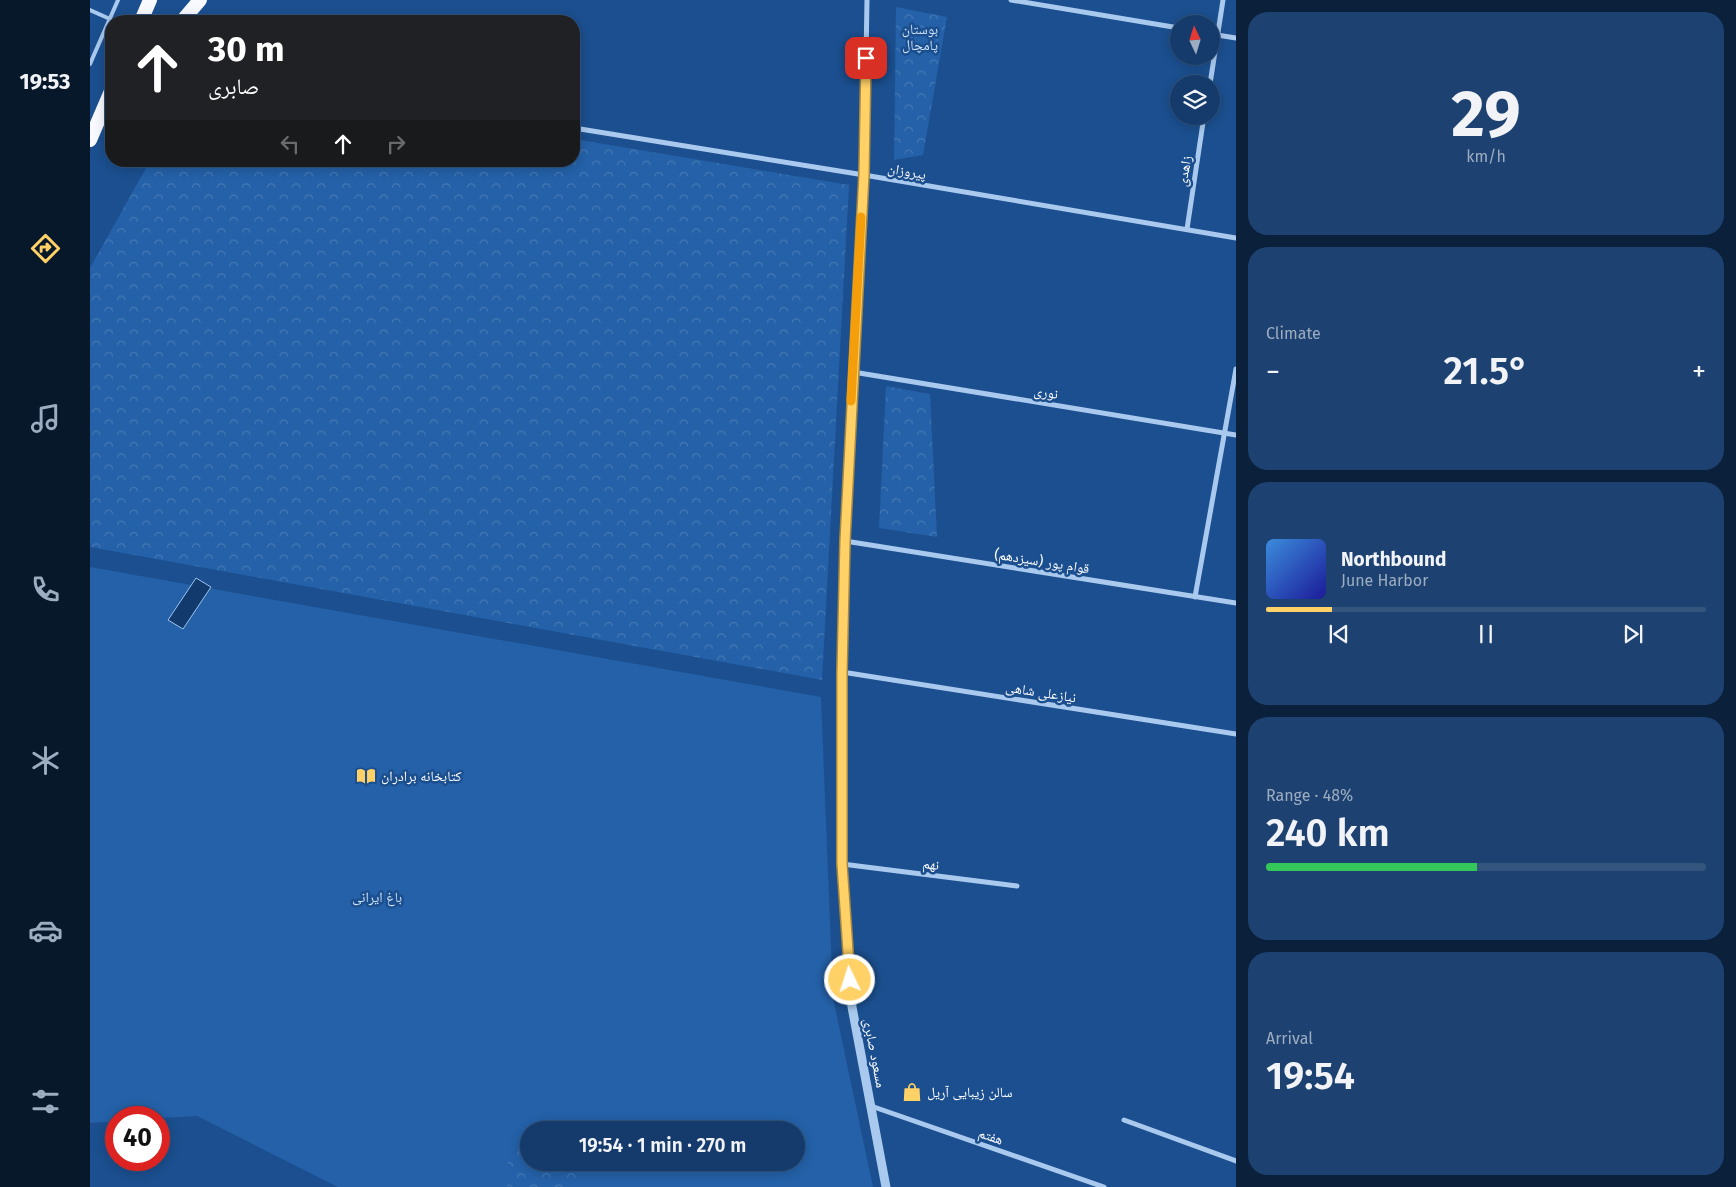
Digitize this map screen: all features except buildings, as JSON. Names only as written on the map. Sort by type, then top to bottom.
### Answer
[{"type":"highway","points":[[144,15],[150,0]]},
{"type":"highway","points":[[187,15],[200,0]]},
{"type":"highway","points":[[90,141],[105,105]]},
{"type":"highway","points":[[90,141],[105,122]]},
{"type":"street","points":[[864,174],[867,0]]},
{"type":"street","points":[[1011,0],[1170,26]]},
{"type":"street","points":[[1219,15],[1223,0]]},
{"type":"street","points":[[1220,35],[1236,38]]},
{"type":"street","name":"زاهدی","points":[[1187,230],[1203,125]]},
{"type":"street","name":"پیروزان","points":[[580,129],[864,174],[1236,238]]},
{"type":"street","name":"مسعود صابری","points":[[864,174],[852,372],[845,541],[842,672],[842,864],[852,1007],[886,1187]]},
{"type":"street","points":[[1195,597],[1236,368]]},
{"type":"street","name":"نوری","points":[[852,372],[1236,435]]},
{"type":"street","name":"قوام پور (سیزدهم)","points":[[845,541],[1236,603]]},
{"type":"street","name":"نیازعلی شاهی","points":[[842,672],[1236,734]]},
{"type":"street","name":"نهم","points":[[842,864],[1017,886]]},
{"type":"street","name":"هفتم","points":[[871,1106],[1104,1187]]},
{"type":"street","points":[[1124,1120],[1236,1160]]},
{"type":"lane","points":[[112,15],[118,0]]},
{"type":"lane","points":[[90,10],[105,17]]},
{"type":"lane","points":[[90,64],[105,30]]},
{"type":"green space","name":"بوستان پامچال","points":[[896,7],[947,17],[923,155],[894,160]]},
{"type":"green space","points":[[580,140],[849,185],[822,680],[90,547],[90,268],[147,167],[580,167]]},
{"type":"green space","points":[[886,386],[930,394],[937,537],[879,528]]},
{"type":"green space","name":"باغ ایرانی","points":[[90,567],[821,697],[833,998],[873,1187],[338,1187],[197,1116],[170,1117],[170,1106],[105,1106],[105,1122],[90,1123]]},
{"type":"green space","points":[[508,1148],[520,1149],[520,1171],[579,1171],[578,1187],[507,1187]]},
{"type":"shaded area","points":[[196,578],[211,587],[183,629],[168,620]]},
{"type":"slow traffic","points":[[851,401],[861,217]]},
{"type":"place","name":"کتابخانه برادران","points":[[366,776]]},
{"type":"place","name":"سالن زیبایی آریل","points":[[912,1092]]},
{"type":"route","points":[[850,980],[842,864],[842,672],[852,372],[864,174],[866,58]]}]
